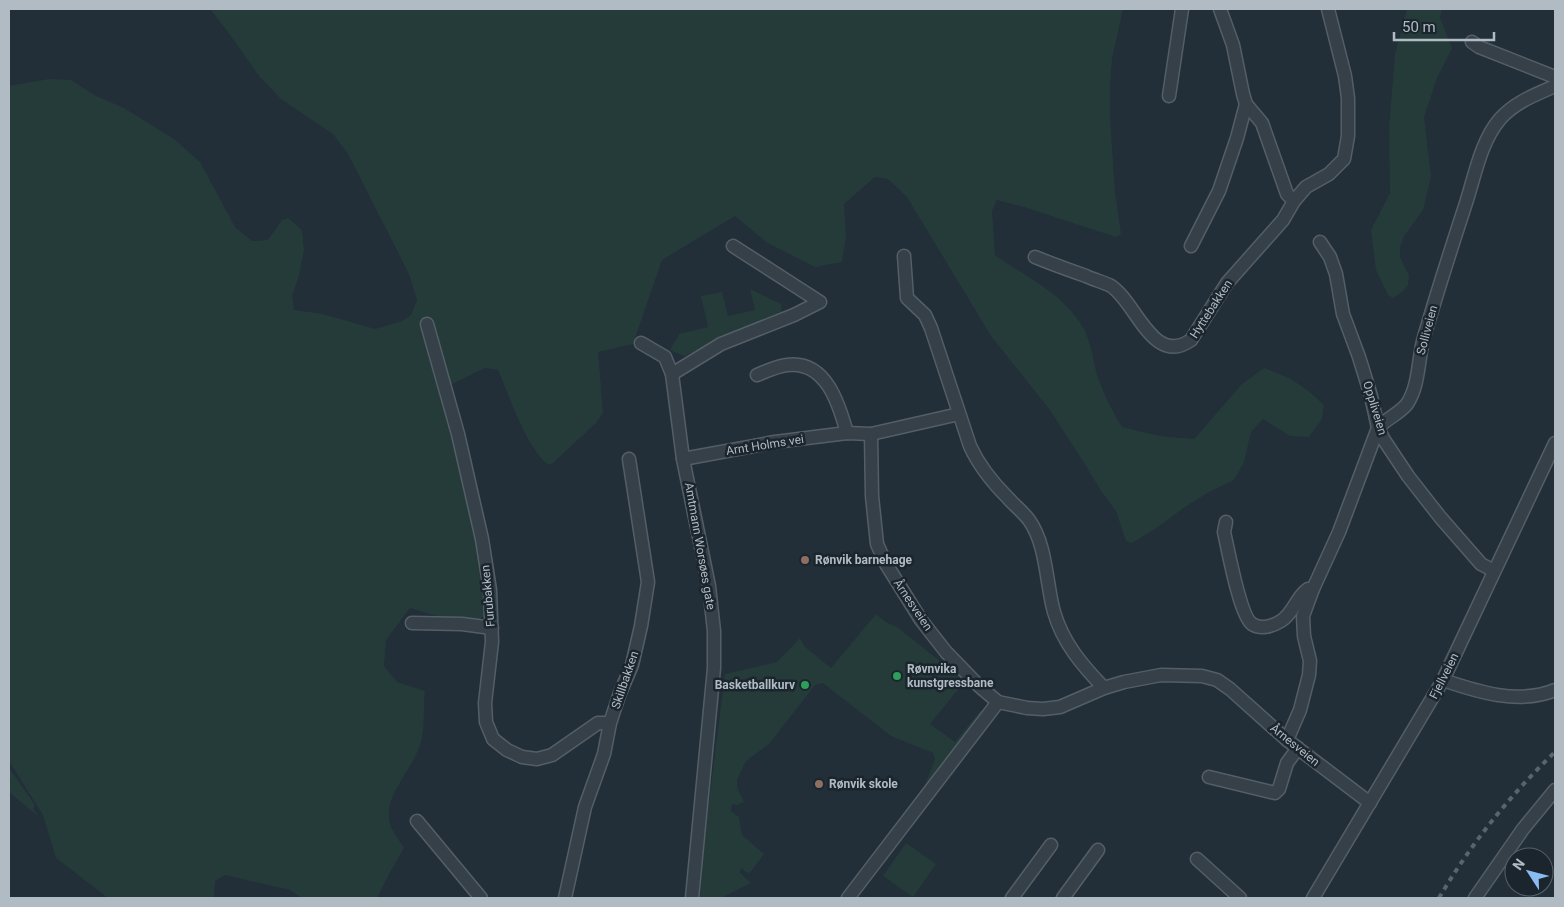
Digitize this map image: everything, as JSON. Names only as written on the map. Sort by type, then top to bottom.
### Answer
[{"type":"street","points":[[1169,96],[1182,9]]},
{"type":"street","points":[[1220,9],[1233,45],[1246,104],[1262,124],[1283,185],[1287,194],[1294,201]]},
{"type":"street","name":"Hyttebakken","points":[[1035,257],[1114,288],[1156,339],[1170,346],[1177,347],[1191,340],[1226,283],[1283,220],[1294,201],[1306,187],[1329,174],[1344,159],[1347,149],[1348,98],[1345,76],[1328,9]]},
{"type":"street","points":[[1472,42],[1555,77]]},
{"type":"street","name":"Solliveien","points":[[1378,428],[1384,421],[1401,410],[1412,395],[1420,353],[1434,301],[1480,157],[1490,135],[1499,120],[1517,103],[1555,86]]},
{"type":"street","points":[[1191,246],[1219,191],[1246,104]]},
{"type":"street","name":"Oppliveien","points":[[1320,242],[1330,257],[1336,274],[1343,314],[1364,372],[1378,428],[1384,440],[1408,476],[1440,517],[1482,564],[1494,572]]},
{"type":"street","points":[[672,374],[721,344],[794,315],[820,302],[733,246]]},
{"type":"street","points":[[904,256],[907,298],[925,315],[931,328],[977,462],[1029,520],[1044,557],[1054,612],[1067,644],[1104,688]]},
{"type":"street","name":"Furubakken","points":[[428,324],[458,434],[482,539],[490,590],[492,642],[486,722],[493,739],[507,750],[522,757],[537,759],[552,755],[598,723],[610,723]]},
{"type":"street","name":"Amtmann Worsøes gate","points":[[641,343],[664,357],[672,374],[683,458],[709,586],[714,631],[714,668],[692,898]]},
{"type":"street","points":[[757,375],[786,365],[797,364],[808,367],[830,386],[840,407],[847,433]]},
{"type":"street","points":[[871,434],[959,414]]},
{"type":"street","points":[[1287,740],[1300,710],[1309,676],[1310,661],[1304,636],[1303,616],[1339,532],[1378,428]]},
{"type":"street","name":"Arnt Holms vei","points":[[683,458],[775,442],[847,433],[871,434]]},
{"type":"street","name":"Årnesveien","points":[[871,434],[872,496],[877,544],[886,564],[921,620],[946,652],[979,686],[998,702],[1043,709],[1060,707],[1104,688],[1161,675],[1202,676],[1217,680],[1230,689],[1287,740],[1370,803]]},
{"type":"street","name":"Fjellveien","points":[[1313,898],[1443,680],[1555,443]]},
{"type":"street","name":"Skillbakken","points":[[565,898],[585,807],[604,754],[610,723],[632,665],[648,582],[629,459]]},
{"type":"street","points":[[1226,522],[1224,532],[1242,605],[1246,618],[1252,624],[1264,628],[1283,620],[1290,614],[1304,591],[1313,589]]},
{"type":"street","points":[[412,622],[462,624],[492,628]]},
{"type":"street","points":[[1443,680],[1467,688],[1499,695],[1526,697],[1546,694],[1555,690]]},
{"type":"street","points":[[848,898],[998,702]]},
{"type":"street","points":[[1209,777],[1275,793],[1279,789],[1287,763],[1298,748]]},
{"type":"street","points":[[1475,898],[1523,829],[1555,790]]},
{"type":"street","points":[[417,821],[481,898]]},
{"type":"street","points":[[1012,898],[1051,845]]},
{"type":"street","points":[[1063,898],[1098,850]]},
{"type":"street","points":[[1197,860],[1240,898]]},
{"type":"green space","points":[[210,9],[1123,9],[1112,59],[1110,83],[1110,117],[1115,193],[1121,234],[1116,237],[997,200],[992,211],[995,255],[1041,285],[1073,313],[1087,335],[1101,386],[1122,427],[1159,436],[1194,439],[1242,384],[1264,368],[1297,383],[1317,398],[1324,405],[1322,419],[1309,437],[1290,436],[1263,419],[1251,432],[1244,462],[1234,480],[1209,492],[1132,543],[1126,541],[1116,511],[1101,491],[1050,410],[991,336],[907,197],[888,179],[875,177],[844,204],[846,235],[842,262],[815,267],[766,242],[735,216],[662,260],[633,344],[598,352],[603,413],[596,423],[553,463],[549,465],[533,447],[519,421],[498,370],[485,368],[450,385],[447,414],[477,547],[485,615],[479,620],[443,618],[410,608],[386,640],[384,666],[397,682],[425,691],[421,742],[390,803],[390,824],[404,848],[377,898],[302,898],[290,890],[225,875],[215,881],[214,898],[108,898],[56,858],[43,815],[9,761],[9,86],[49,79],[71,80],[96,96],[124,108],[174,139],[200,162],[235,227],[252,241],[268,240],[282,220],[288,218],[302,230],[304,251],[292,296],[294,310],[323,314],[375,329],[402,321],[411,315],[417,300],[409,274],[348,154],[333,134],[281,99],[259,76]]},
{"type":"green space","points":[[1407,9],[1442,9],[1440,18],[1452,48],[1437,78],[1424,117],[1431,177],[1423,210],[1404,236],[1400,247],[1400,257],[1409,276],[1408,285],[1393,298],[1388,295],[1376,270],[1371,230],[1390,193],[1389,129],[1395,54]]},
{"type":"green space","points":[[750,289],[781,304],[782,315],[684,356],[670,350],[679,334],[708,327],[701,296],[722,292],[728,316],[755,310]]},
{"type":"green space","points":[[876,614],[886,622],[897,627],[965,681],[930,724],[955,742],[981,710],[984,715],[921,795],[935,759],[933,753],[891,736],[823,683],[815,685],[769,744],[746,761],[737,780],[737,787],[744,802],[737,805],[732,804],[731,811],[739,817],[742,835],[764,854],[749,874],[741,868],[740,873],[751,883],[721,898],[700,898],[702,857],[725,674],[777,662],[800,638],[805,647],[831,668]]},
{"type":"green space","points":[[9,768],[35,805],[33,809],[39,817],[9,792]]},
{"type":"green space","points":[[906,843],[936,864],[913,897],[883,876]]},
{"type":"railway","points":[[1439,898],[1477,840],[1492,821],[1538,768],[1555,752]]},
{"type":"place","name":"Rønvik barnehage","points":[[805,560]]},
{"type":"place","name":"Røvnvika kunstgressbane","points":[[897,676]]},
{"type":"place","name":"Basketballkurv","points":[[805,685]]},
{"type":"place","name":"Rønvik skole","points":[[819,784]]}]
